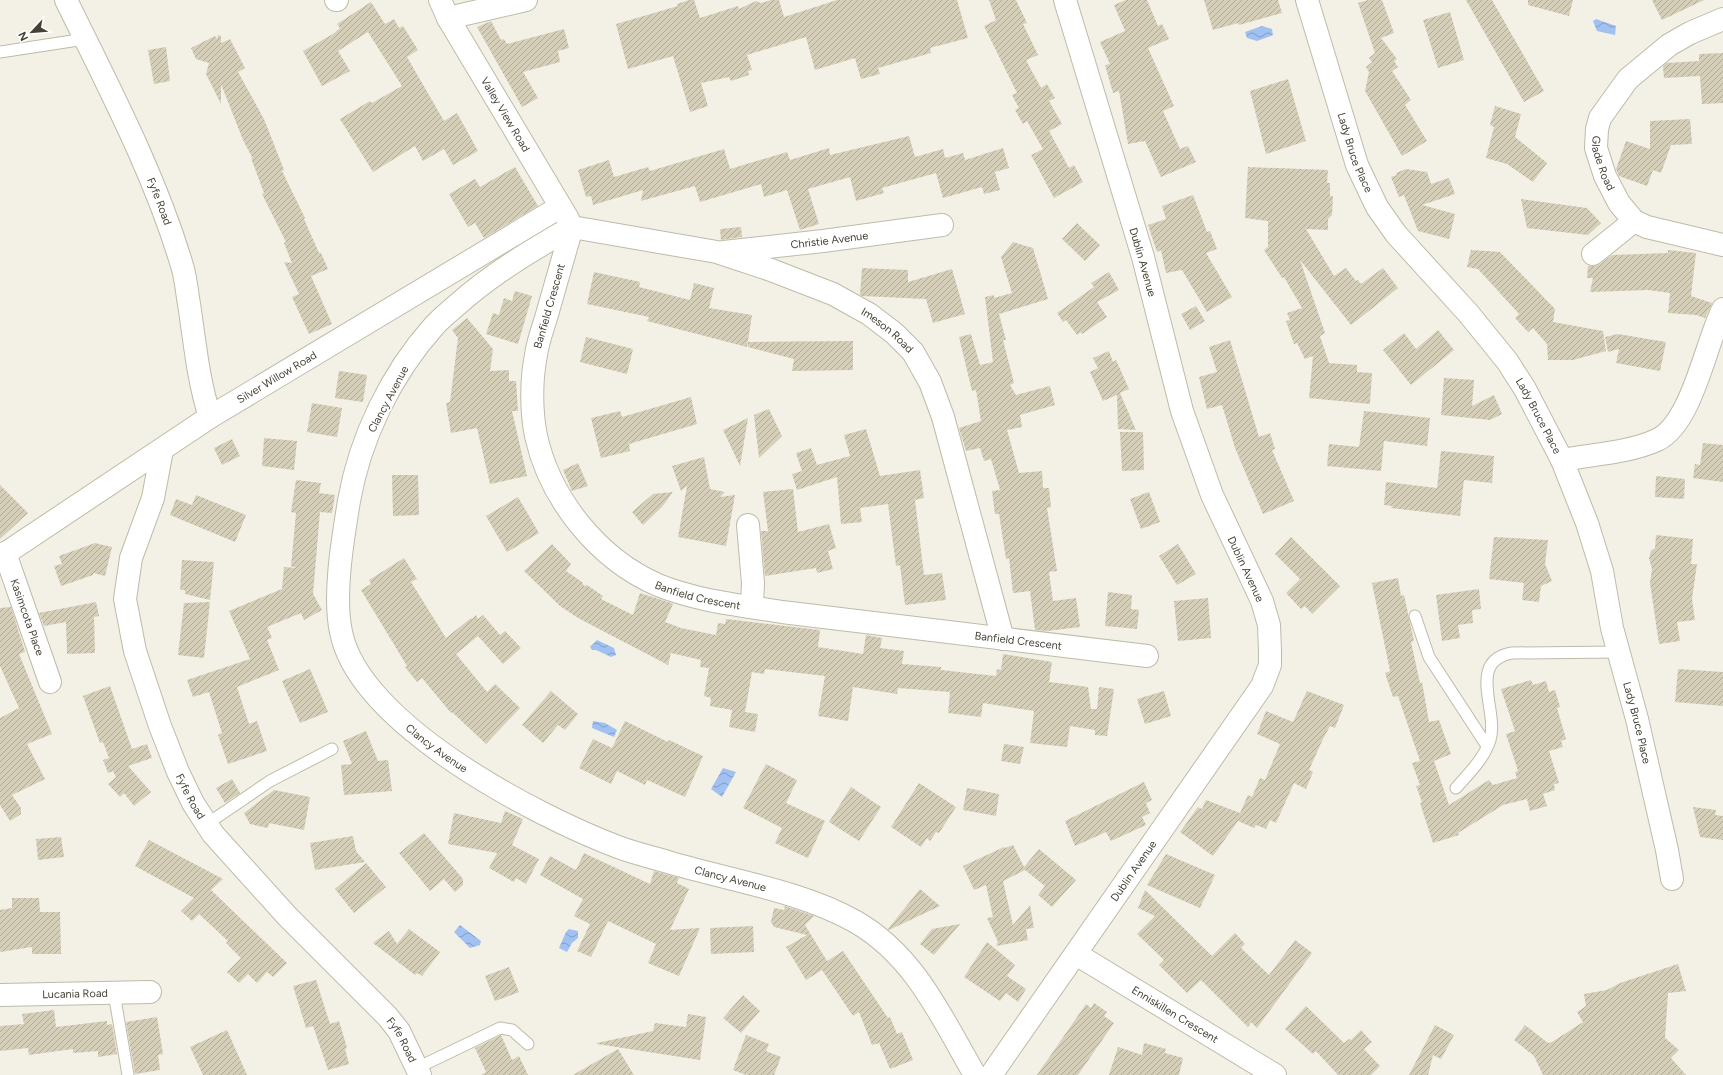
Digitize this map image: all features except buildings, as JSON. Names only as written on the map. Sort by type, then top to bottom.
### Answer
[{"type":"street","name":"Fyfe Road","points":[[66,0],[104,76],[144,164],[184,270],[202,391],[210,417]]},
{"type":"street","points":[[444,9],[526,0]]},
{"type":"street","name":"Dublin Avenue","points":[[991,1075],[1076,954],[1176,806],[1262,686],[1270,665],[1269,625],[1262,601],[1212,495],[1182,411],[1143,257],[1065,0]]},
{"type":"street","name":"Lady Bruce Place","points":[[1307,0],[1357,165],[1377,206],[1396,234],[1468,313],[1507,362],[1532,402],[1562,460],[1587,523],[1602,571],[1618,652],[1637,719],[1667,850],[1672,879]]},
{"type":"street","name":"Valley View Road","points":[[444,9],[572,227]]},
{"type":"street","name":"Glade Road","points":[[1634,222],[1619,203],[1605,176],[1596,148],[1597,129],[1600,118],[1628,79],[1646,63],[1669,45],[1690,33],[1723,19]]},
{"type":"street","name":"Silver Willow Road","points":[[3,555],[210,417],[560,207]]},
{"type":"street","points":[[1593,254],[1634,222],[1647,227],[1723,245]]},
{"type":"street","name":"Christie Avenue","points":[[717,252],[823,241],[942,225]]},
{"type":"street","name":"Imeson Road","points":[[572,227],[717,252],[771,270],[833,294],[869,314],[894,333],[913,352],[930,382],[943,416],[1003,639]]},
{"type":"street","name":"Banfield Crescent","points":[[572,227],[536,355],[532,401],[536,436],[556,489],[580,524],[595,541],[632,572],[659,585],[704,599],[752,607],[1147,656]]},
{"type":"street","name":"Clancy Avenue","points":[[572,227],[518,258],[475,289],[435,324],[400,372],[374,419],[354,475],[344,529],[339,612],[341,632],[348,654],[356,669],[376,694],[405,725],[437,750],[478,777],[516,799],[569,826],[619,847],[796,897],[828,908],[857,922],[885,943],[906,963],[923,983],[975,1075]]},
{"type":"street","points":[[1562,460],[1622,451],[1646,444],[1666,435],[1679,419],[1692,394],[1710,340],[1723,309]]},
{"type":"street","name":"Fyfe Road","points":[[162,450],[153,498],[131,558],[125,599],[135,651],[160,726],[178,772],[193,803],[213,834],[287,916],[387,1016],[399,1031],[419,1071]]},
{"type":"street","points":[[748,525],[753,583],[752,607]]},
{"type":"street","name":"Kasimcota Place","points":[[3,555],[50,682]]},
{"type":"street","name":"Enniskillen Crescent","points":[[1076,954],[1275,1075]]},
{"type":"street","name":"Lucania Road","points":[[0,995],[150,992]]},
{"type":"lane","points":[[0,52],[85,39]]},
{"type":"lane","points":[[1414,616],[1429,658],[1487,746]]},
{"type":"lane","points":[[1456,788],[1480,760],[1491,734],[1487,678],[1489,669],[1498,657],[1512,653],[1618,652]]},
{"type":"lane","points":[[207,824],[270,781],[332,749]]},
{"type":"lane","points":[[114,993],[128,1075]]},
{"type":"lane","points":[[419,1071],[500,1028],[512,1030],[528,1044]]},
{"type":"water","points":[[1596,19],[1616,26],[1615,35],[1597,31],[1593,21]]},
{"type":"water","points":[[1262,26],[1272,29],[1273,35],[1257,41],[1247,38],[1245,32]]},
{"type":"water","points":[[597,640],[614,648],[616,655],[611,657],[596,650],[592,650],[590,647]]},
{"type":"water","points":[[593,721],[605,723],[617,730],[614,737],[592,728]]},
{"type":"water","points":[[723,768],[736,772],[722,797],[711,789]]},
{"type":"water","points":[[460,925],[481,941],[480,945],[470,948],[454,932]]},
{"type":"water","points":[[569,929],[578,931],[578,938],[572,943],[567,952],[559,948],[566,932]]}]
